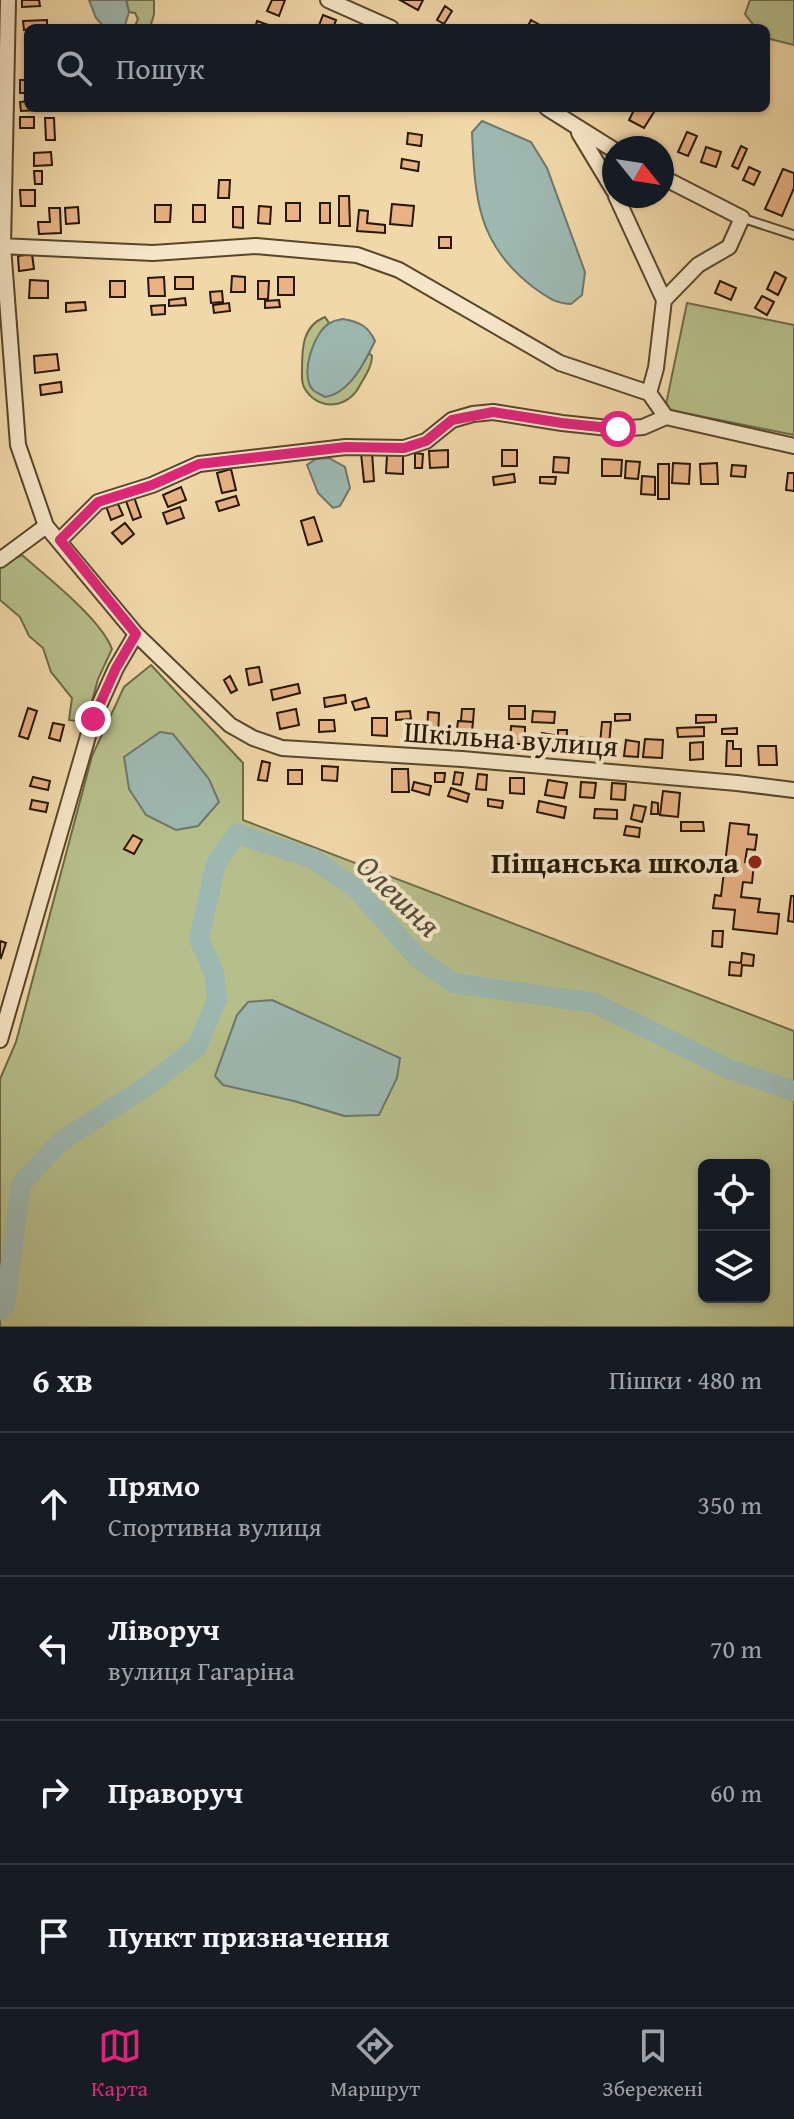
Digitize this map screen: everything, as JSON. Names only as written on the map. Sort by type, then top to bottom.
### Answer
[{"type":"street","points":[[0,560],[46,526],[18,445],[1,246],[8,0]]},
{"type":"street","points":[[328,0],[382,24]]},
{"type":"street","points":[[553,112],[602,143]]},
{"type":"street","points":[[574,126],[602,169]]},
{"type":"street","points":[[664,300],[698,265],[729,247],[742,218],[674,183]]},
{"type":"street","points":[[621,208],[664,300],[656,368],[649,393]]},
{"type":"street","points":[[1,246],[153,253],[256,246],[357,255],[399,270],[560,363],[649,393],[666,417]]},
{"type":"street","points":[[60,540],[98,502],[152,485],[199,464],[346,447],[404,448],[426,441],[452,420],[483,413],[618,429],[643,427],[666,417],[794,446]]},
{"type":"street","points":[[0,445],[18,445]]},
{"type":"street","name":"Шкільна вулиця","points":[[46,526],[136,634],[230,725],[253,738],[282,748],[462,759],[794,790]]},
{"type":"street","points":[[1,1035],[93,719],[116,668],[136,634]]},
{"type":"lane","points":[[742,218],[794,235]]},
{"type":"green space","points":[[126,0],[154,0],[151,24],[136,24],[138,19],[135,13],[129,12]]},
{"type":"green space","points":[[750,0],[794,0],[794,45],[770,39],[770,24],[753,24],[745,14]]},
{"type":"green space","points":[[687,303],[794,325],[794,435],[665,409]]},
{"type":"green space","points":[[325,317],[329,323],[310,358],[310,383],[342,389],[369,353],[372,356],[368,371],[355,393],[349,399],[334,404],[326,404],[311,396],[302,380],[305,339],[312,326]]},
{"type":"green space","points":[[22,555],[85,612],[112,649],[98,679],[89,712],[82,722],[69,720],[72,698],[51,672],[43,648],[29,636],[20,617],[0,600],[0,568]]},
{"type":"green space","points":[[151,665],[243,763],[243,820],[794,1031],[794,1327],[0,1327],[0,1079],[16,1042],[92,756],[124,687]],"holes":[[[373,1048],[399,1058],[345,1116],[294,1101]]]},
{"type":"water","points":[[89,0],[126,0],[129,12],[125,24],[101,24]]},
{"type":"water","points":[[482,121],[531,142],[547,168],[585,272],[582,295],[571,304],[555,301],[533,287],[514,271],[490,236],[478,199],[473,156],[472,132]]},
{"type":"water","points":[[343,319],[363,326],[375,341],[349,383],[342,390],[325,397],[313,390],[309,383],[310,354],[324,328],[333,321]]},
{"type":"water","points":[[329,458],[345,467],[350,488],[340,506],[333,508],[318,493],[307,465],[316,459]]},
{"type":"water","points":[[160,732],[173,734],[209,779],[219,802],[198,826],[176,830],[146,815],[129,789],[124,757]]},
{"type":"water","points":[[272,1000],[400,1058],[397,1078],[379,1115],[345,1116],[223,1085],[215,1076],[237,1015],[248,1002]]},
{"type":"building","points":[[22,0],[39,0],[40,6],[22,7]]},
{"type":"building","points":[[272,0],[285,0],[279,16],[267,11]]},
{"type":"building","points":[[400,0],[423,0],[418,10]]},
{"type":"building","points":[[445,6],[452,11],[444,24],[437,20]]},
{"type":"building","points":[[323,15],[336,20],[334,24],[320,24]]},
{"type":"building","points":[[47,20],[47,24],[24,24],[24,30],[23,21]]},
{"type":"building","points":[[20,80],[24,80],[24,93],[20,93]]},
{"type":"building","points":[[633,112],[654,112],[644,128],[629,120]]},
{"type":"building","points":[[20,117],[34,117],[34,128],[20,128]]},
{"type":"building","points":[[45,118],[54,118],[55,140],[46,140]]},
{"type":"building","points":[[687,132],[697,136],[688,156],[678,152]]},
{"type":"building","points":[[408,133],[422,135],[421,146],[407,144]]},
{"type":"building","points":[[741,146],[747,149],[738,169],[732,166]]},
{"type":"building","points":[[706,147],[721,152],[716,167],[701,162]]},
{"type":"building","points":[[51,152],[52,165],[34,166],[34,153]]},
{"type":"building","points":[[402,159],[419,162],[418,171],[401,168]]},
{"type":"building","points":[[749,167],[760,172],[754,185],[743,180]]},
{"type":"building","points":[[783,169],[794,173],[794,188],[782,216],[765,209]]},
{"type":"building","points":[[34,171],[42,171],[42,184],[35,184]]},
{"type":"building","points":[[219,180],[230,180],[229,198],[218,198]]},
{"type":"building","points":[[20,190],[35,190],[35,206],[21,206]]},
{"type":"building","points":[[339,196],[349,196],[350,226],[339,226]]},
{"type":"building","points":[[286,203],[300,203],[300,221],[286,221]]},
{"type":"building","points":[[320,203],[330,203],[330,223],[320,223]]},
{"type":"building","points":[[392,204],[414,206],[412,226],[390,224]]},
{"type":"building","points":[[155,205],[171,205],[170,222],[155,222]]},
{"type":"building","points":[[193,205],[205,205],[205,222],[193,222]]},
{"type":"building","points":[[259,206],[271,207],[270,224],[258,223]]},
{"type":"building","points":[[78,207],[79,223],[66,224],[65,208]]},
{"type":"building","points":[[233,207],[243,207],[243,228],[233,227]]},
{"type":"building","points":[[49,208],[60,208],[61,233],[39,234],[38,222],[50,222]]},
{"type":"building","points":[[359,210],[368,211],[367,223],[385,225],[385,233],[357,231]]},
{"type":"building","points":[[439,237],[451,237],[451,248],[439,248]]},
{"type":"building","points":[[32,254],[34,269],[19,271],[18,256]]},
{"type":"building","points":[[775,272],[786,278],[778,295],[767,289]]},
{"type":"building","points":[[232,276],[245,277],[245,292],[231,292]]},
{"type":"building","points":[[164,277],[165,296],[149,296],[148,278]]},
{"type":"building","points":[[175,277],[193,277],[193,289],[175,289]]},
{"type":"building","points":[[278,277],[294,277],[294,295],[278,295]]},
{"type":"building","points":[[30,280],[48,281],[48,298],[29,298]]},
{"type":"building","points":[[110,281],[125,281],[125,297],[110,297]]},
{"type":"building","points":[[258,281],[269,281],[268,299],[258,299]]},
{"type":"building","points":[[720,281],[736,288],[731,300],[715,293]]},
{"type":"building","points":[[222,291],[223,302],[211,303],[210,292]]},
{"type":"building","points":[[762,296],[774,302],[767,315],[755,308]]},
{"type":"building","points":[[185,298],[186,305],[169,306],[169,300]]},
{"type":"building","points":[[279,300],[280,307],[265,308],[265,301]]},
{"type":"building","points":[[85,302],[86,310],[66,312],[66,303]]},
{"type":"building","points":[[229,303],[230,311],[214,313],[213,305]]},
{"type":"building","points":[[165,305],[165,314],[152,315],[151,306]]},
{"type":"building","points":[[57,354],[59,370],[35,373],[34,356]]},
{"type":"building","points":[[61,382],[62,392],[41,395],[40,385]]},
{"type":"building","points":[[448,450],[448,467],[430,468],[429,451]]},
{"type":"building","points":[[502,450],[517,450],[517,466],[502,466]]},
{"type":"building","points":[[372,452],[374,481],[364,482],[361,453]]},
{"type":"building","points":[[415,453],[423,454],[422,468],[415,468]]},
{"type":"building","points":[[387,455],[403,455],[403,474],[386,473]]},
{"type":"building","points":[[554,457],[569,458],[568,473],[553,472]]},
{"type":"building","points":[[602,459],[622,460],[621,476],[602,476]]},
{"type":"building","points":[[626,461],[640,462],[638,479],[625,478]]},
{"type":"building","points":[[673,463],[690,464],[689,484],[672,483]]},
{"type":"building","points":[[717,463],[718,484],[701,484],[700,464]]},
{"type":"building","points":[[658,464],[669,464],[669,499],[658,499]]},
{"type":"building","points":[[732,465],[746,466],[745,477],[731,476]]},
{"type":"building","points":[[231,469],[236,490],[222,493],[217,473]]},
{"type":"building","points":[[788,473],[794,473],[794,491],[786,490]]},
{"type":"building","points":[[514,474],[515,482],[494,485],[493,477]]},
{"type":"building","points":[[642,476],[655,477],[655,495],[641,494]]},
{"type":"building","points":[[540,477],[556,477],[555,484],[540,483]]},
{"type":"building","points":[[181,487],[186,500],[168,507],[163,495]]},
{"type":"building","points":[[236,496],[239,505],[219,511],[216,502]]},
{"type":"building","points":[[134,497],[141,517],[133,520],[126,501]]},
{"type":"building","points":[[117,502],[123,515],[111,520],[106,506]]},
{"type":"building","points":[[180,507],[184,518],[167,524],[163,513]]},
{"type":"building","points":[[314,517],[322,541],[308,545],[301,521]]},
{"type":"building","points":[[125,523],[134,534],[122,544],[112,533]]},
{"type":"building","points":[[259,667],[262,682],[249,685],[246,669]]},
{"type":"building","points":[[230,676],[237,690],[231,693],[224,680]]},
{"type":"building","points":[[298,684],[300,693],[273,700],[271,690]]},
{"type":"building","points":[[345,695],[346,703],[325,707],[324,698]]},
{"type":"building","points":[[366,698],[369,707],[355,710],[352,702]]},
{"type":"building","points":[[509,706],[525,706],[525,719],[509,719]]},
{"type":"building","points":[[28,708],[37,711],[28,739],[19,736]]},
{"type":"building","points":[[296,709],[299,725],[280,729],[277,713]]},
{"type":"building","points":[[462,709],[474,709],[473,722],[461,721]]},
{"type":"building","points":[[410,711],[411,719],[396,720],[396,712]]},
{"type":"building","points":[[533,711],[555,712],[554,723],[532,722]]},
{"type":"building","points":[[428,712],[439,713],[438,737],[427,737]]},
{"type":"building","points":[[615,714],[630,714],[630,720],[615,721]]},
{"type":"building","points":[[696,715],[716,715],[716,722],[696,723]]},
{"type":"building","points":[[372,718],[387,718],[387,736],[372,735]]},
{"type":"building","points":[[319,720],[334,720],[335,731],[319,732]]},
{"type":"building","points":[[458,721],[473,722],[471,740],[456,738]]},
{"type":"building","points":[[602,722],[611,722],[609,745],[600,744]]},
{"type":"building","points":[[53,723],[64,725],[60,741],[49,738]]},
{"type":"building","points":[[411,724],[421,724],[421,736],[411,736]]},
{"type":"building","points":[[511,726],[525,727],[525,744],[510,744]]},
{"type":"building","points":[[704,727],[704,736],[678,737],[677,728]]},
{"type":"building","points":[[737,728],[737,734],[722,734],[722,729]]},
{"type":"building","points":[[558,730],[567,730],[566,751],[558,751]]},
{"type":"building","points":[[542,733],[554,735],[552,750],[540,748]]},
{"type":"building","points":[[580,737],[595,739],[593,754],[578,752]]},
{"type":"building","points":[[645,739],[663,740],[662,758],[643,757]]},
{"type":"building","points":[[626,740],[639,742],[638,757],[624,756]]},
{"type":"building","points":[[727,741],[733,741],[733,749],[741,749],[741,766],[726,766]]},
{"type":"building","points":[[703,742],[703,759],[690,760],[690,743]]},
{"type":"building","points":[[758,746],[776,746],[777,765],[759,765]]},
{"type":"building","points":[[601,747],[612,747],[612,756],[601,756]]},
{"type":"building","points":[[262,761],[270,763],[267,781],[258,780]]},
{"type":"building","points":[[322,766],[338,767],[337,781],[322,780]]},
{"type":"building","points":[[392,769],[408,769],[409,792],[392,792]]},
{"type":"building","points":[[288,770],[302,770],[302,784],[288,784]]},
{"type":"building","points":[[455,772],[463,773],[461,785],[453,784]]},
{"type":"building","points":[[435,773],[445,773],[444,782],[435,782]]},
{"type":"building","points":[[478,774],[487,775],[486,790],[476,789]]},
{"type":"building","points":[[33,777],[50,781],[48,790],[30,786]]},
{"type":"building","points":[[510,778],[524,778],[524,794],[510,793]]},
{"type":"building","points":[[548,780],[567,783],[564,798],[545,795]]},
{"type":"building","points":[[414,782],[431,786],[429,795],[412,790]]},
{"type":"building","points":[[581,782],[596,783],[594,798],[580,797]]},
{"type":"building","points":[[612,783],[626,784],[625,800],[611,799]]},
{"type":"building","points":[[451,788],[469,794],[467,802],[448,796]]},
{"type":"building","points":[[663,791],[680,793],[678,817],[660,815]]},
{"type":"building","points":[[488,799],[503,801],[502,808],[488,806]]},
{"type":"building","points":[[32,800],[48,803],[46,812],[30,809]]},
{"type":"building","points":[[539,801],[566,807],[564,818],[537,812]]},
{"type":"building","points":[[652,802],[658,803],[658,814],[651,814]]},
{"type":"building","points":[[634,805],[646,807],[642,822],[631,819]]},
{"type":"building","points":[[595,809],[617,810],[617,819],[594,818]]},
{"type":"building","points":[[681,822],[703,822],[704,831],[681,831]]},
{"type":"building","points":[[730,823],[749,825],[748,834],[757,835],[755,850],[747,849],[745,862],[754,863],[752,883],[743,882],[741,897],[760,899],[758,912],[779,914],[777,934],[733,929],[735,910],[713,908],[715,895],[721,896]]},
{"type":"building","points":[[626,826],[640,828],[639,837],[624,835]]},
{"type":"building","points":[[133,835],[142,840],[134,854],[124,849]]},
{"type":"building","points":[[791,896],[794,896],[794,922],[788,921]]},
{"type":"building","points":[[713,931],[723,931],[722,947],[712,946]]},
{"type":"building","points":[[0,941],[6,943],[1,958],[0,957]]},
{"type":"building","points":[[742,953],[754,955],[753,966],[742,965],[741,976],[729,975],[730,962],[741,963]]},
{"type":"waterway","name":"Олешня","points":[[0,1310],[5,1306],[21,1184],[60,1142],[151,1083],[197,1047],[217,999],[214,973],[199,939],[216,863],[237,834],[312,858],[356,889],[417,957],[453,983],[594,1003],[729,1069],[794,1091]]},
{"type":"place","name":"Піщанська школа","points":[[755,862]]},
{"type":"route","points":[[93,719],[116,668],[136,634],[60,540],[98,502],[152,485],[199,464],[346,447],[404,448],[426,441],[452,420],[473,414],[493,412],[618,429]]}]
